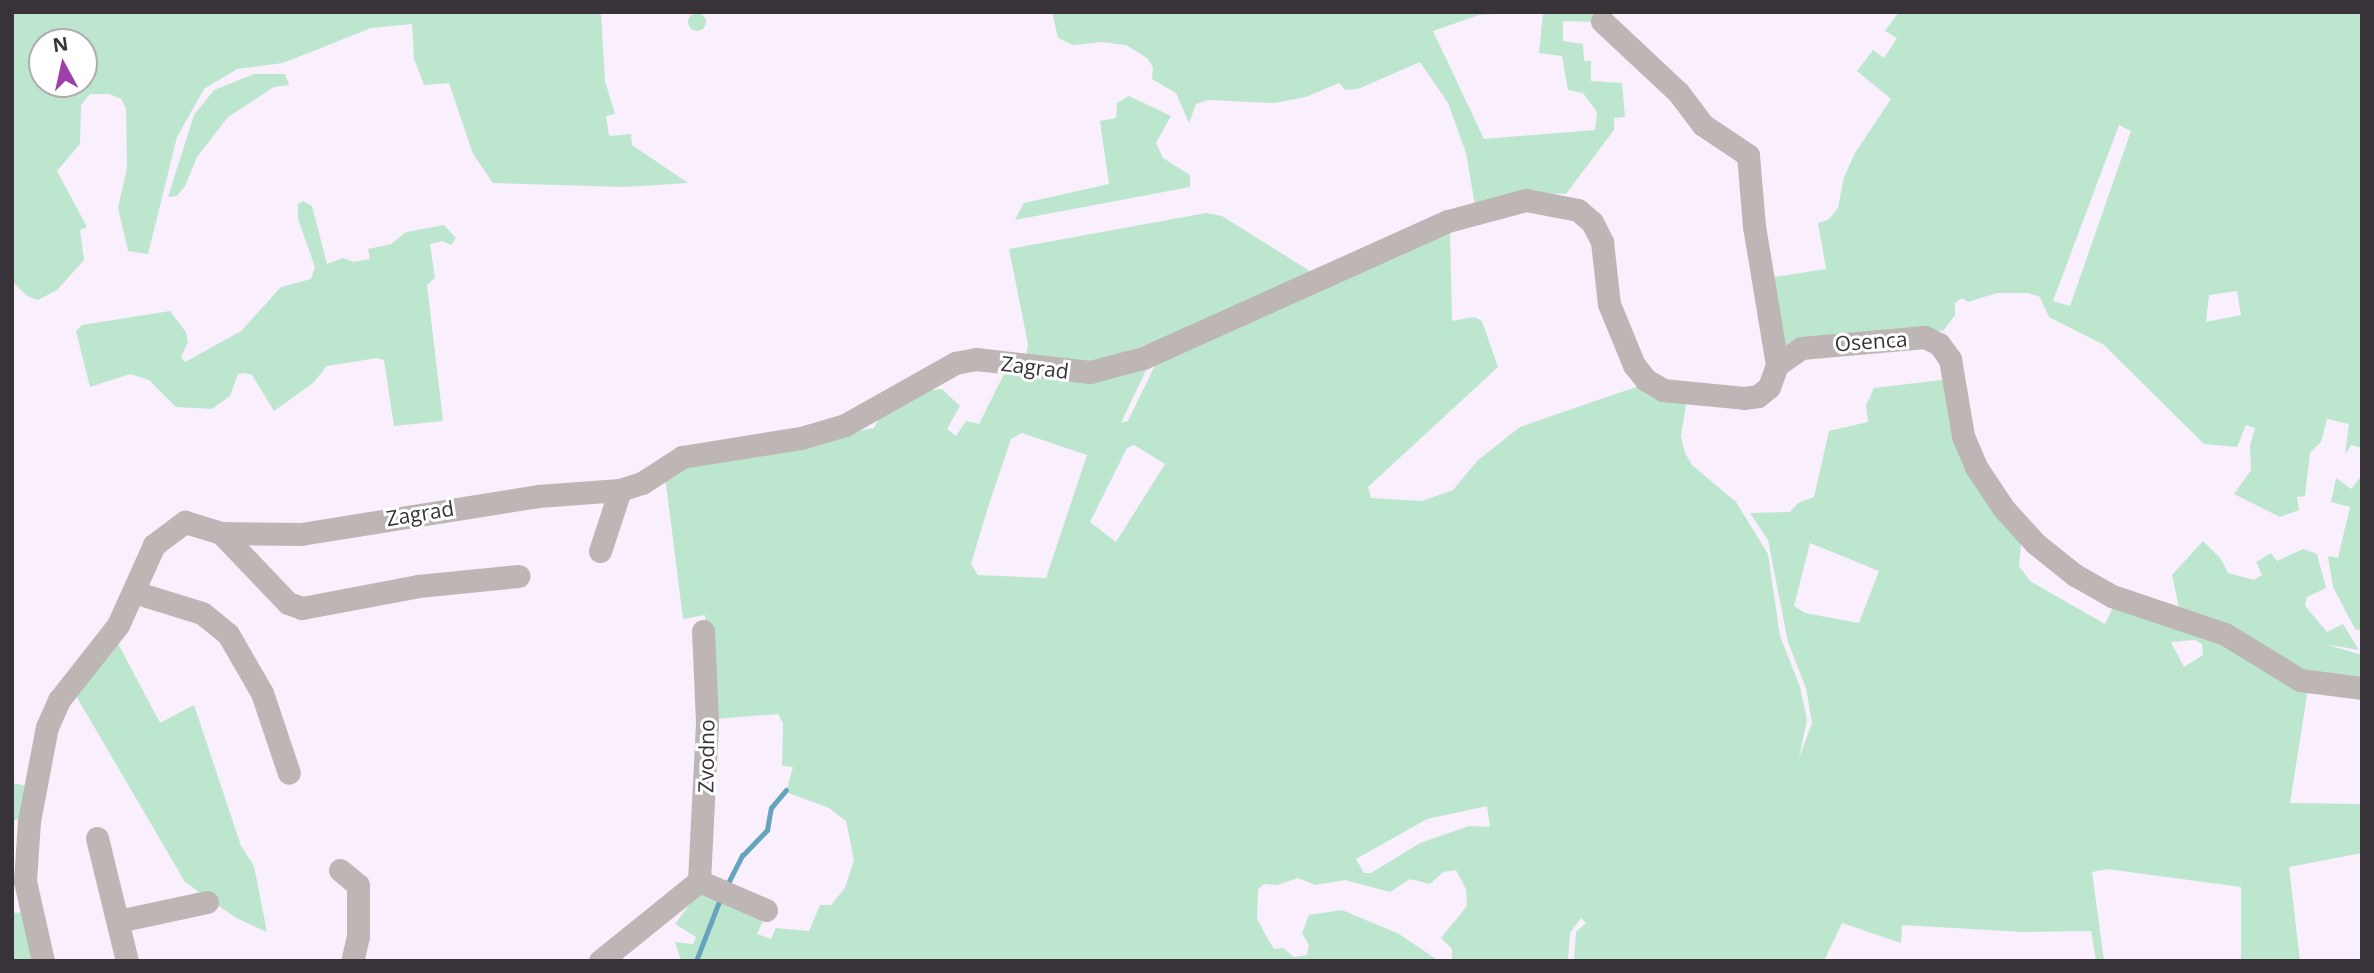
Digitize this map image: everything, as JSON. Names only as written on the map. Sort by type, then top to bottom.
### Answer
[{"type":"street","points":[[1602,20],[1678,92],[1703,125],[1748,155],[1754,226],[1777,365]]},
{"type":"street","name":"Osenca","points":[[1447,221],[1526,200],[1578,210],[1592,222],[1602,242],[1609,304],[1634,365],[1646,380],[1663,390],[1758,396],[1769,387],[1777,365],[1801,348],[1856,340],[1925,337],[1939,344],[1950,359],[1963,436],[1976,467],[2004,509],[2036,544],[2075,575],[2112,596],[2225,634],[2300,680],[2362,688]]},
{"type":"street","name":"Zagrad","points":[[43,961],[25,881],[29,821],[47,727],[59,700],[118,625],[149,552],[185,523],[220,533],[301,534],[512,500],[620,490],[642,483],[682,457],[800,438],[845,425],[955,363],[976,359],[1090,372],[1143,358],[1447,221]]},
{"type":"street","points":[[600,551],[620,490]]},
{"type":"street","name":"Zagrad","points":[[220,533],[288,603],[302,608],[418,586],[519,576]]},
{"type":"street","points":[[134,592],[202,613],[228,634],[262,693],[289,772]]},
{"type":"street","name":"Zvodno","points":[[703,631],[716,888]]},
{"type":"street","points":[[97,838],[127,961]]},
{"type":"street","points":[[340,870],[358,885],[358,936],[352,961]]},
{"type":"street","points":[[600,961],[645,925],[716,888],[766,910]]},
{"type":"street","points":[[118,921],[207,902]]},
{"type":"green space","points":[[12,12],[601,12],[605,81],[615,114],[606,116],[609,136],[631,134],[632,145],[688,183],[625,187],[493,183],[473,154],[449,83],[424,85],[414,59],[412,24],[371,28],[283,63],[237,69],[204,89],[177,137],[148,254],[128,251],[118,208],[127,168],[126,108],[121,99],[109,94],[98,94],[98,28],[28,28],[28,98],[87,98],[81,105],[80,144],[57,171],[87,227],[80,230],[84,260],[57,290],[38,300],[27,296],[12,281]]},
{"type":"green space","points":[[1052,12],[1521,12],[1479,15],[1433,31],[1484,139],[1595,130],[1597,112],[1583,93],[1568,90],[1562,56],[1539,53],[1543,12],[1604,12],[1599,22],[1563,21],[1563,41],[1583,44],[1584,61],[1591,61],[1591,81],[1622,83],[1625,117],[1614,118],[1614,130],[1566,194],[1522,193],[1475,205],[1466,153],[1448,103],[1420,62],[1358,89],[1345,90],[1339,83],[1306,97],[1274,103],[1208,100],[1196,104],[1189,123],[1176,93],[1152,79],[1153,67],[1147,58],[1126,45],[1101,42],[1073,45],[1058,38]]},
{"type":"green space","points":[[1899,12],[2362,12],[2362,448],[2351,445],[2345,454],[2349,424],[2327,419],[2321,442],[2310,453],[2305,496],[2297,497],[2299,510],[2280,517],[2234,494],[2251,470],[2250,445],[2255,428],[2246,425],[2237,447],[2204,444],[2104,345],[2049,317],[2040,297],[2028,293],[1997,293],[1968,302],[1962,298],[1955,303],[1955,315],[1943,331],[1914,330],[1784,348],[1768,278],[1826,269],[1818,223],[1828,220],[1838,208],[1844,177],[1855,153],[1891,99],[1857,71],[1873,50],[1884,58],[1897,38],[1885,31]],"holes":[[[2119,125],[2131,131],[2070,306],[2053,301]],[[2237,291],[2241,315],[2206,322],[2209,295]]]},
{"type":"green space","points":[[693,13],[701,13],[706,22],[704,29],[693,31],[688,26],[688,18]]},
{"type":"green space","points":[[254,74],[285,74],[289,85],[274,87],[228,117],[197,157],[185,186],[177,196],[168,197],[194,115],[214,90]]},
{"type":"green space","points":[[1129,96],[1171,116],[1156,143],[1163,158],[1190,175],[1190,187],[1015,220],[1024,203],[1109,184],[1100,121],[1116,118],[1117,103]]},
{"type":"green space","points":[[303,201],[312,206],[327,264],[343,258],[354,262],[370,259],[368,249],[391,244],[406,232],[444,225],[456,238],[451,245],[442,241],[430,244],[435,278],[427,285],[443,421],[394,426],[384,360],[377,358],[327,366],[313,383],[274,411],[252,375],[245,373],[238,374],[230,396],[212,409],[176,407],[149,380],[130,374],[90,387],[76,331],[82,325],[170,311],[186,332],[188,342],[181,357],[185,362],[241,331],[281,287],[311,279],[315,267],[298,219],[298,204]]},
{"type":"green space","points":[[1206,213],[1222,216],[1321,278],[1095,364],[1026,358],[1028,344],[1009,249]]},
{"type":"green space","points":[[1450,231],[1452,321],[1474,317],[1482,321],[1498,367],[1368,487],[1371,498],[1422,501],[1453,490],[1478,460],[1520,427],[1636,387],[1650,384],[1687,399],[1681,436],[1685,453],[1692,465],[1736,502],[1768,554],[1780,636],[1800,687],[1807,720],[1799,758],[1812,723],[1806,688],[1788,642],[1768,540],[1750,513],[1790,512],[1798,503],[1814,497],[1829,431],[1868,422],[1866,405],[1874,388],[1950,379],[1955,419],[2022,533],[2019,566],[2030,581],[2105,624],[2116,601],[2177,622],[2308,689],[2290,803],[2362,804],[2362,853],[2289,867],[2300,961],[2241,961],[2241,887],[2107,869],[2092,872],[2104,961],[2096,961],[2091,931],[2023,932],[1902,925],[1901,943],[1842,923],[1824,961],[1574,961],[1576,932],[1586,923],[1581,918],[1570,933],[1568,961],[1452,961],[1452,949],[1441,938],[1467,906],[1466,889],[1456,870],[1443,872],[1430,884],[1410,879],[1390,892],[1345,880],[1315,885],[1298,878],[1277,885],[1264,884],[1258,889],[1257,918],[1265,934],[1274,949],[1283,948],[1294,957],[1307,955],[1309,945],[1302,933],[1309,915],[1342,910],[1399,934],[1439,961],[681,961],[675,942],[693,944],[696,937],[675,924],[698,893],[759,914],[763,921],[757,934],[771,939],[776,928],[809,931],[820,905],[831,905],[845,888],[854,860],[846,821],[829,808],[786,792],[793,767],[782,766],[783,723],[778,714],[714,719],[705,615],[683,619],[665,476],[683,465],[874,428],[885,407],[921,391],[942,389],[960,406],[947,429],[956,436],[966,421],[979,424],[1008,366],[1149,364],[1121,423],[1128,421],[1158,359]],"holes":[[[1022,433],[1087,455],[1046,578],[978,575],[971,564],[1011,439]],[[1134,445],[1165,464],[1116,542],[1090,522],[1127,448]],[[1810,543],[1879,571],[1859,623],[1805,613],[1794,606]],[[2195,640],[2202,644],[2203,655],[2184,667],[2171,642]],[[1487,806],[1490,827],[1469,826],[1420,843],[1371,873],[1364,873],[1356,859],[1427,819]]]},
{"type":"green space","points":[[2362,475],[2362,631],[2355,629],[2333,587],[2328,556],[2338,558],[2350,507],[2331,502],[2336,478],[2351,489]]},
{"type":"green space","points":[[2203,541],[2221,559],[2228,573],[2254,580],[2262,575],[2256,562],[2271,553],[2277,561],[2303,549],[2317,554],[2326,588],[2307,597],[2305,606],[2327,632],[2343,624],[2359,650],[2325,644],[2362,655],[2362,681],[2320,683],[2180,613],[2172,575]]},
{"type":"green space","points":[[115,638],[160,723],[194,705],[241,846],[254,866],[267,932],[236,918],[185,882],[72,689]]},
{"type":"green space","points":[[12,783],[28,786],[23,817],[12,821]]},
{"type":"green space","points":[[26,912],[36,961],[12,961],[12,913]]},
{"type":"waterway","points":[[727,885],[742,856],[767,830],[771,808],[786,790]]},
{"type":"waterway","points":[[696,961],[720,899]]}]
